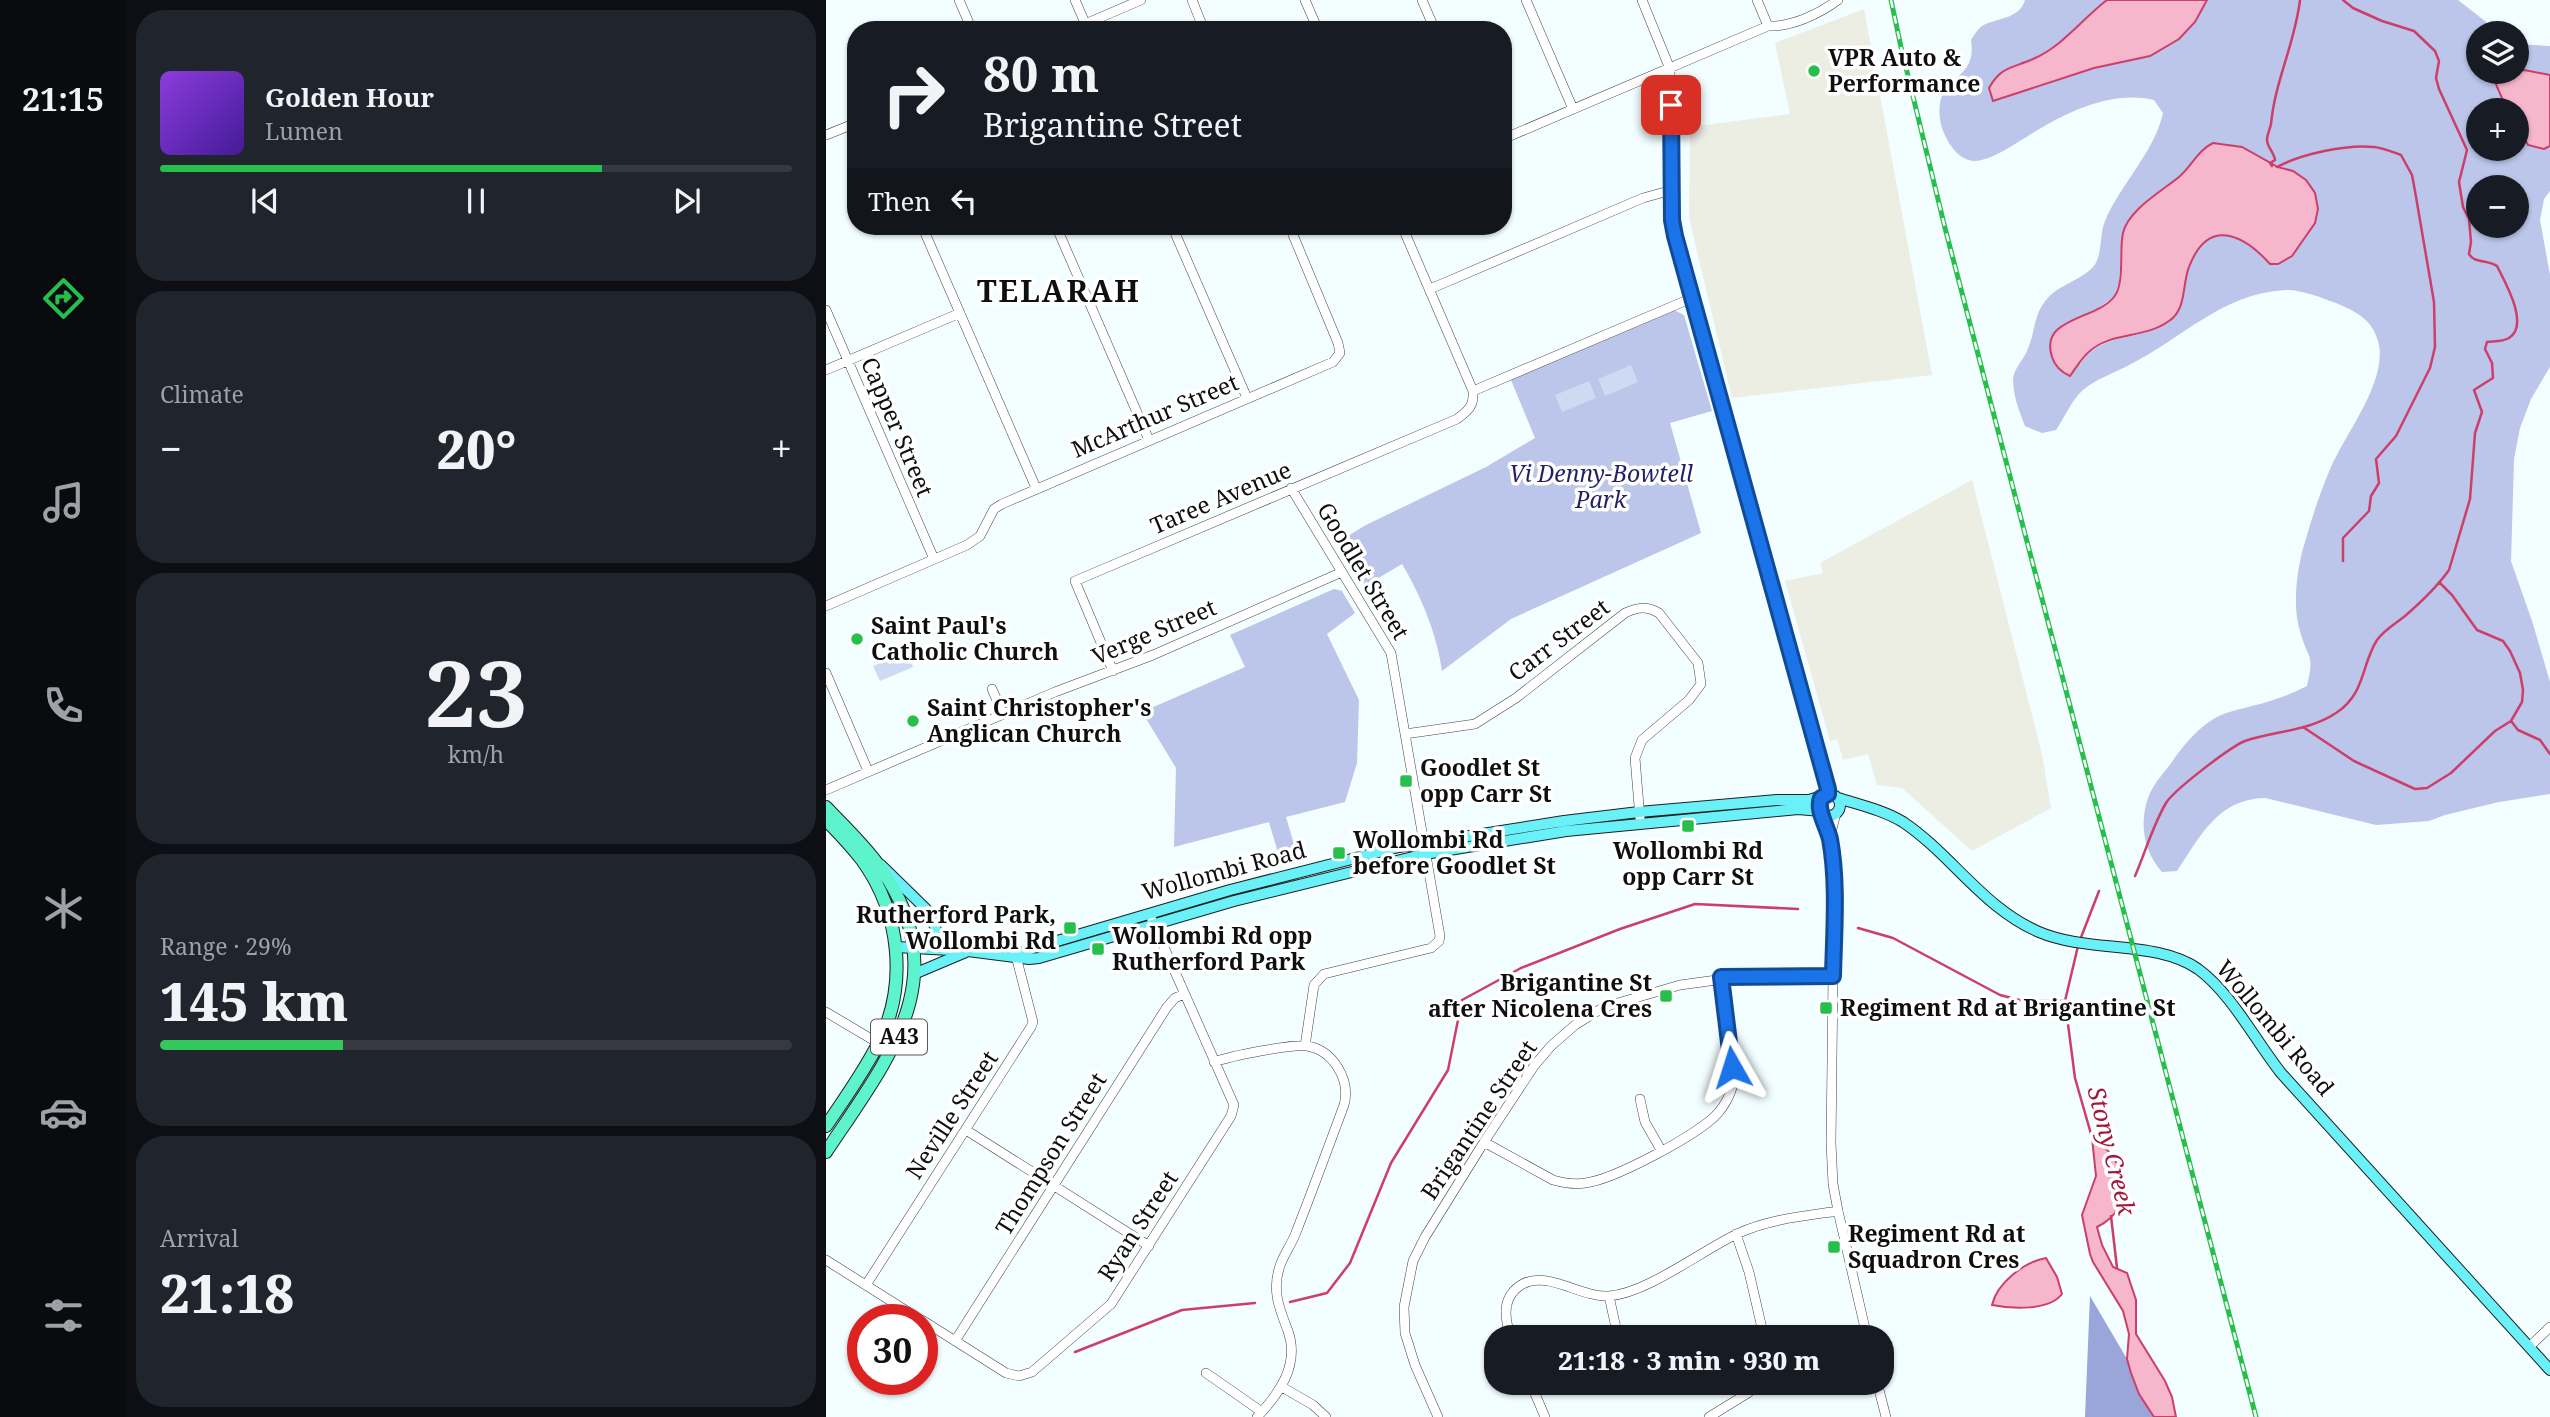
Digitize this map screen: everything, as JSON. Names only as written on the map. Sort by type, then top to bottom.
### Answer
[{"type":"highway","name":"A43","points":[[826,807],[876,861],[900,901],[911,930],[914,948],[914,974],[907,1014],[897,1041],[826,1152]]},
{"type":"highway","name":"A43","points":[[826,820],[856,853],[876,883],[887,909],[896,947],[897,978],[892,1007],[878,1043],[826,1126]]},
{"type":"main road","name":"Wollombi Road","points":[[1016,956],[1030,949],[1150,912],[1337,862],[1639,818],[1830,796],[1879,810],[1904,823],[1997,907],[2038,932],[2055,938],[2110,948],[2161,954],[2179,959],[2211,979],[2281,1073],[2550,1370]]},
{"type":"main road","points":[[1837,812],[1840,805],[1830,796],[1818,804],[1822,812],[1830,816],[1861,805]]},
{"type":"main road","name":"Wollombi Road","points":[[1639,818],[1798,809],[1822,812]]},
{"type":"main road","name":"Wollombi Road","points":[[896,947],[968,951],[1029,959],[1048,957],[1154,924],[1424,848]]},
{"type":"main road","points":[[876,861],[926,909],[943,949]]},
{"type":"main road","points":[[914,974],[968,951]]},
{"type":"street","points":[[959,0],[967,21]]},
{"type":"street","points":[[1075,0],[1084,21]]},
{"type":"street","points":[[1098,21],[1141,0]]},
{"type":"street","points":[[1192,0],[1201,21]]},
{"type":"street","points":[[1306,0],[1314,21]]},
{"type":"street","points":[[1422,0],[1431,21]]},
{"type":"street","points":[[1526,0],[1573,109]]},
{"type":"street","points":[[1642,0],[1670,69],[1672,220],[1830,796]]},
{"type":"street","points":[[1757,0],[1768,26]]},
{"type":"street","points":[[1512,135],[1768,26],[1781,26],[1806,17],[1838,0]]},
{"type":"street","points":[[826,135],[847,126]]},
{"type":"street","points":[[1430,289],[1643,198],[1672,190]]},
{"type":"street","points":[[926,235],[1037,488]]},
{"type":"street","points":[[1060,235],[1149,440]]},
{"type":"street","points":[[1176,235],[1247,398]]},
{"type":"street","name":"McArthur Street","points":[[934,559],[967,545],[980,536],[994,509],[1037,488],[1332,362],[1340,353],[1338,343],[1293,235]]},
{"type":"street","points":[[1406,235],[1473,391],[1692,298]]},
{"type":"street","name":"Capper Street","points":[[826,310],[934,559]]},
{"type":"street","points":[[826,370],[960,313]]},
{"type":"street","name":"Taree Avenue","points":[[1113,671],[1074,581],[1457,419],[1470,409],[1474,401],[1473,391]]},
{"type":"street","name":"Goodlet Street","points":[[1291,488],[1391,653],[1439,930],[1439,941],[1431,948],[1319,977],[1314,985],[1304,1046]]},
{"type":"street","points":[[826,606],[934,559]]},
{"type":"street","name":"Verge Street","points":[[826,790],[1342,572]]},
{"type":"street","name":"Carr Street","points":[[1405,734],[1475,724],[1516,698],[1625,613],[1642,607],[1651,608],[1698,663],[1701,684],[1689,700],[1642,740],[1635,758],[1639,818]]},
{"type":"street","points":[[826,673],[868,771]]},
{"type":"street","points":[[992,689],[1003,714]]},
{"type":"street","points":[[1822,812],[1830,839],[1834,894],[1831,1143],[1833,1184],[1864,1325]]},
{"type":"street","points":[[1830,839],[1837,812]]},
{"type":"street","points":[[1150,912],[1214,1062],[1228,1057],[1304,1046],[1322,1052],[1335,1063],[1343,1077],[1346,1092],[1344,1104],[1294,1238],[1278,1272],[1276,1296],[1291,1352],[1282,1387],[1259,1414],[1206,1373]]},
{"type":"street","name":"Neville Street","points":[[866,1285],[1033,1022],[1016,956]]},
{"type":"street","name":"Brigantine Street","points":[[1438,1417],[1415,1365],[1405,1333],[1407,1282],[1413,1261],[1425,1237],[1534,1066],[1575,1025],[1604,1007],[1635,996],[1721,977],[1833,976]]},
{"type":"street","points":[[1484,1142],[1531,1170],[1565,1183],[1584,1184],[1615,1176],[1699,1129],[1717,1115],[1727,1102],[1734,1083],[1721,977]]},
{"type":"street","name":"Thompson Street","points":[[955,1341],[1167,1007],[1175,998],[1184,994]]},
{"type":"street","points":[[826,1012],[878,1043]]},
{"type":"street","name":"Ryan Street","points":[[955,1341],[1015,1376],[1032,1372],[1107,1309],[1233,1112],[1234,1105],[1214,1062]]},
{"type":"street","points":[[1640,1099],[1645,1122],[1661,1150]]},
{"type":"street","points":[[966,1130],[1149,1246]]},
{"type":"street","points":[[1506,1325],[1504,1320],[1507,1300],[1520,1285],[1531,1280],[1545,1279],[1585,1293],[1609,1296],[1647,1283],[1755,1226],[1787,1218],[1838,1211]]},
{"type":"street","points":[[1736,1234],[1749,1272],[1761,1325]]},
{"type":"street","points":[[826,1260],[896,1304]]},
{"type":"street","points":[[1609,1296],[1615,1325]]},
{"type":"street","points":[[2529,1346],[2550,1327]]},
{"type":"street","points":[[938,1330],[955,1341]]},
{"type":"street","points":[[1282,1387],[1313,1405],[1326,1417]]},
{"type":"street","points":[[1536,1395],[1545,1417]]},
{"type":"street","points":[[1709,1417],[1745,1395]]},
{"type":"street","points":[[1880,1395],[1886,1417]]},
{"type":"shaded area","points":[[2107,0],[2207,0],[2195,22],[2179,39],[2150,56],[2094,68],[1993,101],[1989,88],[1998,75],[2044,54]]},
{"type":"shaded area","points":[[1864,9],[1932,375],[1732,398],[1689,218],[1690,127],[1790,114],[1775,43]]},
{"type":"shaded area","points":[[2529,71],[2550,75],[2550,146],[2544,149],[2529,145],[2529,98],[2502,98],[2496,84],[2529,84]]},
{"type":"shaded area","points":[[2213,143],[2242,147],[2306,180],[2315,193],[2318,209],[2315,223],[2292,256],[2278,264],[2270,264],[2260,253],[2238,239],[2216,236],[2206,241],[2189,267],[2179,310],[2175,316],[2149,331],[2098,345],[2084,356],[2070,376],[2064,373],[2052,357],[2050,344],[2054,334],[2071,321],[2106,305],[2114,297],[2121,275],[2123,233],[2131,217],[2184,173],[2203,150]]},
{"type":"shaded area","points":[[1631,365],[1638,382],[1605,396],[1598,379]]},
{"type":"shaded area","points":[[1589,381],[1596,398],[1562,412],[1555,395]]},
{"type":"shaded area","points":[[1972,480],[2042,754],[2051,808],[1972,851],[1902,788],[1877,785],[1868,754],[1843,760],[1837,739],[1830,741],[1785,581],[1823,573],[1820,563]]},
{"type":"shaded area","points":[[906,652],[913,667],[880,681],[873,666]]},
{"type":"shaded area","points":[[2092,1138],[2113,1158],[2123,1182],[2123,1195],[2118,1207],[2110,1218],[2097,1227],[2102,1245],[2113,1267],[2127,1273],[2136,1300],[2136,1334],[2165,1381],[2176,1417],[2154,1417],[2139,1394],[2127,1359],[2129,1334],[2123,1311],[2090,1254],[2082,1215],[2096,1176]]},
{"type":"shaded area","points":[[2046,1258],[2057,1277],[2062,1294],[2056,1300],[2030,1307],[1992,1305],[1999,1289],[2013,1275],[2029,1264]]},
{"type":"shaded area","points":[[2090,1296],[2127,1359],[2139,1394],[2154,1417],[2085,1417]]},
{"type":"green space","points":[[2025,0],[2107,0],[2063,40],[2034,59],[2012,66],[2001,99],[2094,68],[2150,56],[2179,39],[2195,22],[2207,0],[2458,0],[2485,21],[2466,21],[2466,84],[2526,84],[2508,98],[2466,98],[2466,161],[2529,161],[2529,137],[2544,149],[2550,146],[2550,191],[2544,199],[2540,220],[2550,275],[2550,367],[2531,399],[2520,428],[2514,459],[2511,561],[2550,682],[2550,794],[2499,802],[2429,821],[2376,825],[2265,798],[2248,800],[2234,805],[2212,822],[2177,871],[2162,872],[2156,864],[2145,837],[2145,808],[2155,784],[2185,745],[2200,729],[2217,717],[2280,698],[2307,686],[2310,657],[2300,631],[2296,610],[2296,586],[2302,552],[2327,476],[2377,375],[2379,345],[2377,337],[2364,318],[2344,306],[2298,291],[2262,293],[2222,308],[2149,354],[2088,386],[2075,399],[2056,430],[2042,433],[2025,426],[2015,397],[2013,379],[2030,343],[2038,313],[2053,293],[2093,267],[2100,251],[2105,221],[2153,141],[2163,113],[2154,100],[2121,98],[2105,101],[2057,119],[1988,158],[1975,161],[1962,157],[1951,146],[1941,125],[1940,104],[1943,93],[1968,64],[1971,40],[1979,29],[2018,11]],"holes":[[[2213,143],[2228,144],[2300,175],[2306,182],[2313,193],[2318,214],[2300,246],[2285,261],[2270,264],[2238,239],[2217,236],[2207,241],[2189,265],[2177,314],[2153,330],[2102,345],[2080,364],[2056,329],[2094,311],[2114,297],[2119,282],[2121,250],[2142,208],[2180,176],[2199,153]]]},
{"type":"green space","points":[[2529,45],[2550,46],[2550,75],[2539,74],[2529,82]]},
{"type":"green space","name":"Vi Denny-Bowtell Park","points":[[1674,310],[1684,315],[1712,411],[1670,423],[1701,533],[1511,619],[1442,671],[1427,616],[1402,564],[1365,586],[1338,542],[1366,525],[1486,467],[1535,438],[1511,380]]},
{"type":"green space","points":[[1334,589],[1342,591],[1355,613],[1327,634],[1359,700],[1357,763],[1345,802],[1286,817],[1298,858],[1281,863],[1269,822],[1174,847],[1176,768],[1142,712],[1245,667],[1230,635]]},
{"type":"waterway","points":[[2272,166],[2270,163],[2275,160],[2267,138],[2300,0]]},
{"type":"waterway","points":[[2135,876],[2157,820],[2171,797],[2203,769],[2245,741],[2315,724],[2346,705],[2358,688],[2377,640],[2422,600],[2449,570],[2470,499],[2475,433],[2482,412],[2474,390],[2493,378],[2492,363],[2485,349],[2487,342],[2509,338],[2515,332],[2517,324],[2514,303],[2497,266],[2474,259],[2469,254],[2469,219],[2463,207],[2459,182],[2467,150],[2439,89],[2436,78],[2439,61],[2435,51],[2414,31],[2382,21],[2353,8],[2343,0]]},
{"type":"waterway","points":[[2277,167],[2311,154],[2351,147],[2378,148],[2401,155],[2412,175],[2434,302],[2435,347],[2430,368],[2396,436],[2376,459],[2379,483],[2371,496],[2369,511],[2343,538],[2343,561]]},
{"type":"waterway","points":[[2303,727],[2354,761],[2415,789],[2427,788],[2451,773],[2495,731],[2511,721],[2522,702],[2523,690],[2520,673],[2510,651],[2503,641],[2477,630],[2452,595],[2439,582]]},
{"type":"waterway","points":[[2511,721],[2518,730],[2540,740],[2550,754]]},
{"type":"waterway","name":"Stony Creek","points":[[2080,940],[2099,891]]},
{"type":"waterway","points":[[1290,1302],[1327,1293],[1350,1263],[1391,1163],[1448,1070],[1462,1000],[1521,968],[1620,929],[1695,904],[1798,909]]},
{"type":"waterway","points":[[1858,928],[1893,938],[2000,995],[2023,1001],[2065,1001]]},
{"type":"waterway","name":"Stony Creek","points":[[2078,946],[2065,1001],[2075,1078],[2093,1141]]},
{"type":"waterway","name":"Stony Creek","points":[[2111,1216],[2117,1268]]},
{"type":"waterway","points":[[1075,1352],[1182,1310],[1255,1303]]},
{"type":"railway","points":[[1891,0],[1945,228],[2256,1417]]},
{"type":"place","name":"VPR Auto & Performance","points":[[1814,71]]},
{"type":"place","name":"Saint Paul's Catholic Church","points":[[857,639]]},
{"type":"place","name":"Saint Christopher's Anglican Church","points":[[913,721]]},
{"type":"place","name":"Goodlet St opp Carr St","points":[[1406,781]]},
{"type":"place","name":"Wollombi Rd opp Carr St","points":[[1688,826]]},
{"type":"place","name":"Wollombi Rd before Goodlet St","points":[[1339,853]]},
{"type":"place","name":"Rutherford Park, Wollombi Rd","points":[[1070,928]]},
{"type":"place","name":"Wollombi Rd opp Rutherford Park","points":[[1098,949]]},
{"type":"place","name":"Brigantine St after Nicolena Cres","points":[[1666,996]]},
{"type":"place","name":"Regiment Rd at Brigantine St","points":[[1826,1008]]},
{"type":"place","name":"Regiment Rd at Squadron Cres","points":[[1834,1247]]},
{"type":"district","name":"TELARAH","points":[[1059,292]]},
{"type":"route","points":[[1671,105],[1672,220],[1675,236],[1828,789],[1828,794],[1821,798],[1818,804],[1830,839],[1834,894],[1833,976],[1721,977],[1732,1067]]}]
